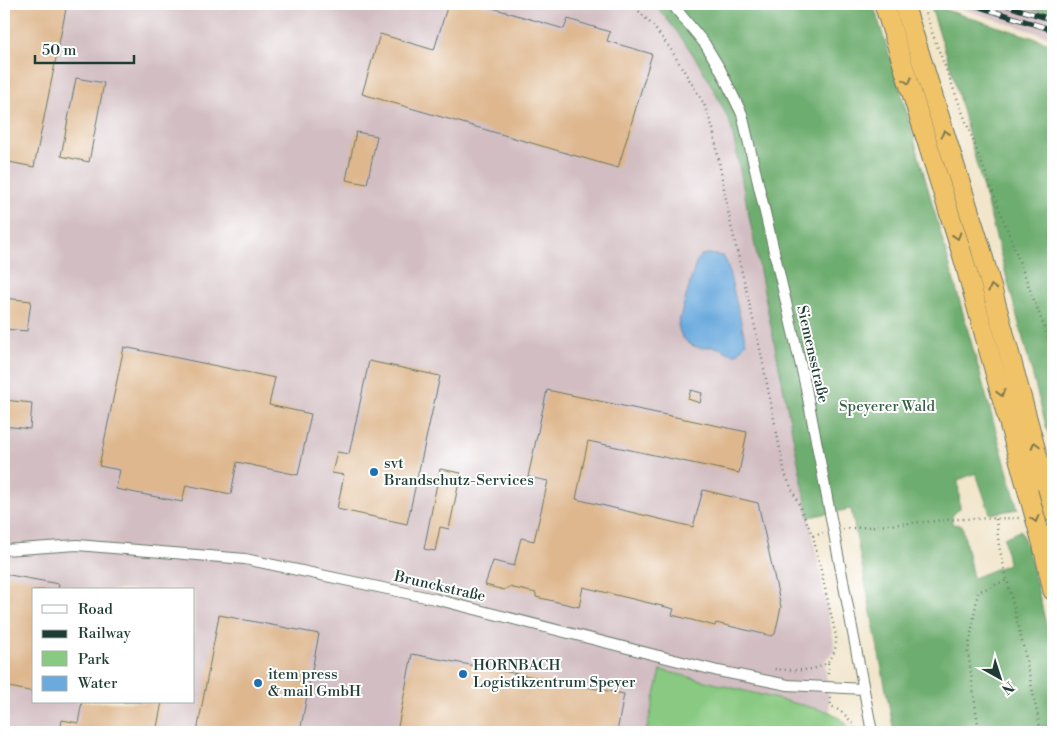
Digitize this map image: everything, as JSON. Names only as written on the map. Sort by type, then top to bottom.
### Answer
[{"type":"highway","points":[[884,4],[963,257],[1043,546],[1053,591]]},
{"type":"highway","points":[[904,4],[923,35],[1053,513]]},
{"type":"street","name":"Siemensstraße","points":[[672,4],[705,44],[720,69],[742,114],[806,388],[872,732]]},
{"type":"street","name":"Brunckstraße","points":[[4,550],[77,545],[245,559],[435,599],[727,673],[788,685],[864,689]]},
{"type":"path","points":[[632,4],[654,26],[670,48],[704,104],[713,129],[730,221],[760,349],[785,474],[813,536],[836,636],[837,650],[828,662]]},
{"type":"path","points":[[923,4],[923,35],[1053,350]]},
{"type":"path","points":[[834,530],[957,519],[996,519],[999,546],[1026,654],[1041,732]]},
{"type":"path","points":[[979,732],[968,652],[978,592],[1007,580]]},
{"type":"shaded area","points":[[4,4],[654,4],[675,28],[698,62],[716,92],[731,126],[834,642],[834,650],[825,661],[830,712],[845,722],[850,732],[4,732]]},
{"type":"shaded area","points":[[947,4],[1019,4],[1053,15],[1053,38]]},
{"type":"green space","name":"Speyerer Wald","points":[[654,4],[873,4],[899,85],[1018,509],[990,514],[976,473],[958,480],[960,508],[952,516],[952,524],[962,525],[973,578],[1008,564],[1004,538],[1021,530],[1031,561],[1053,653],[1053,732],[894,732],[851,509],[809,517],[731,126],[716,93],[698,62]]},
{"type":"green space","points":[[1015,4],[1053,4],[1053,16]]},
{"type":"green space","points":[[930,5],[1053,44],[1053,452],[951,68]]},
{"type":"green space","points":[[661,670],[830,712],[845,722],[850,732],[646,732]]},
{"type":"water","points":[[701,255],[723,256],[727,263],[746,343],[737,354],[717,348],[693,346],[680,333],[678,324],[696,263]]},
{"type":"building","points":[[4,4],[67,4],[34,167],[4,161]]},
{"type":"building","points":[[448,4],[479,4],[564,29],[568,19],[610,32],[607,41],[652,54],[618,168],[362,94],[380,34],[434,50]]},
{"type":"building","points":[[76,78],[104,83],[89,162],[61,156]]},
{"type":"building","points":[[356,132],[377,136],[367,184],[346,180]]},
{"type":"building","points":[[4,298],[31,301],[27,331],[4,329]]},
{"type":"building","points":[[124,347],[275,378],[269,405],[311,414],[298,475],[237,462],[231,494],[186,485],[182,502],[116,489],[120,470],[99,466]]},
{"type":"building","points":[[369,361],[440,376],[407,524],[337,509],[344,475],[332,473],[337,452],[349,454]]},
{"type":"building","points":[[547,390],[747,432],[739,473],[588,441],[576,499],[693,527],[703,490],[758,503],[781,607],[775,634],[772,636],[716,623],[715,626],[672,615],[674,609],[583,587],[579,607],[536,597],[536,593],[509,587],[504,590],[485,585],[493,561],[514,566],[521,538],[534,541],[548,481],[528,477]]},
{"type":"building","points":[[691,390],[702,393],[700,403],[688,399]]},
{"type":"building","points":[[4,400],[32,403],[30,429],[4,426]]},
{"type":"building","points":[[440,469],[461,473],[449,529],[440,527],[435,551],[424,549]]},
{"type":"building","points":[[4,574],[59,584],[58,588],[32,588],[32,692],[4,686]]},
{"type":"building","name":"item press & mail GmbH","points":[[219,615],[319,634],[300,732],[197,732]]},
{"type":"building","name":"HORNBACH Logistikzentrum Speyer","points":[[412,654],[624,694],[617,732],[397,732]]},
{"type":"building","points":[[82,704],[162,704],[156,732],[122,730],[122,732],[60,732],[62,720],[78,723]]},
{"type":"railway","points":[[970,4],[1053,30]]},
{"type":"railway","points":[[1002,4],[1053,20]]},
{"type":"place","name":"svt Brandschutz-Services","points":[[374,472]]},
{"type":"place","name":"HORNBACH Logistikzentrum Speyer","points":[[463,674]]},
{"type":"place","name":"item press & mail GmbH","points":[[258,683]]}]
